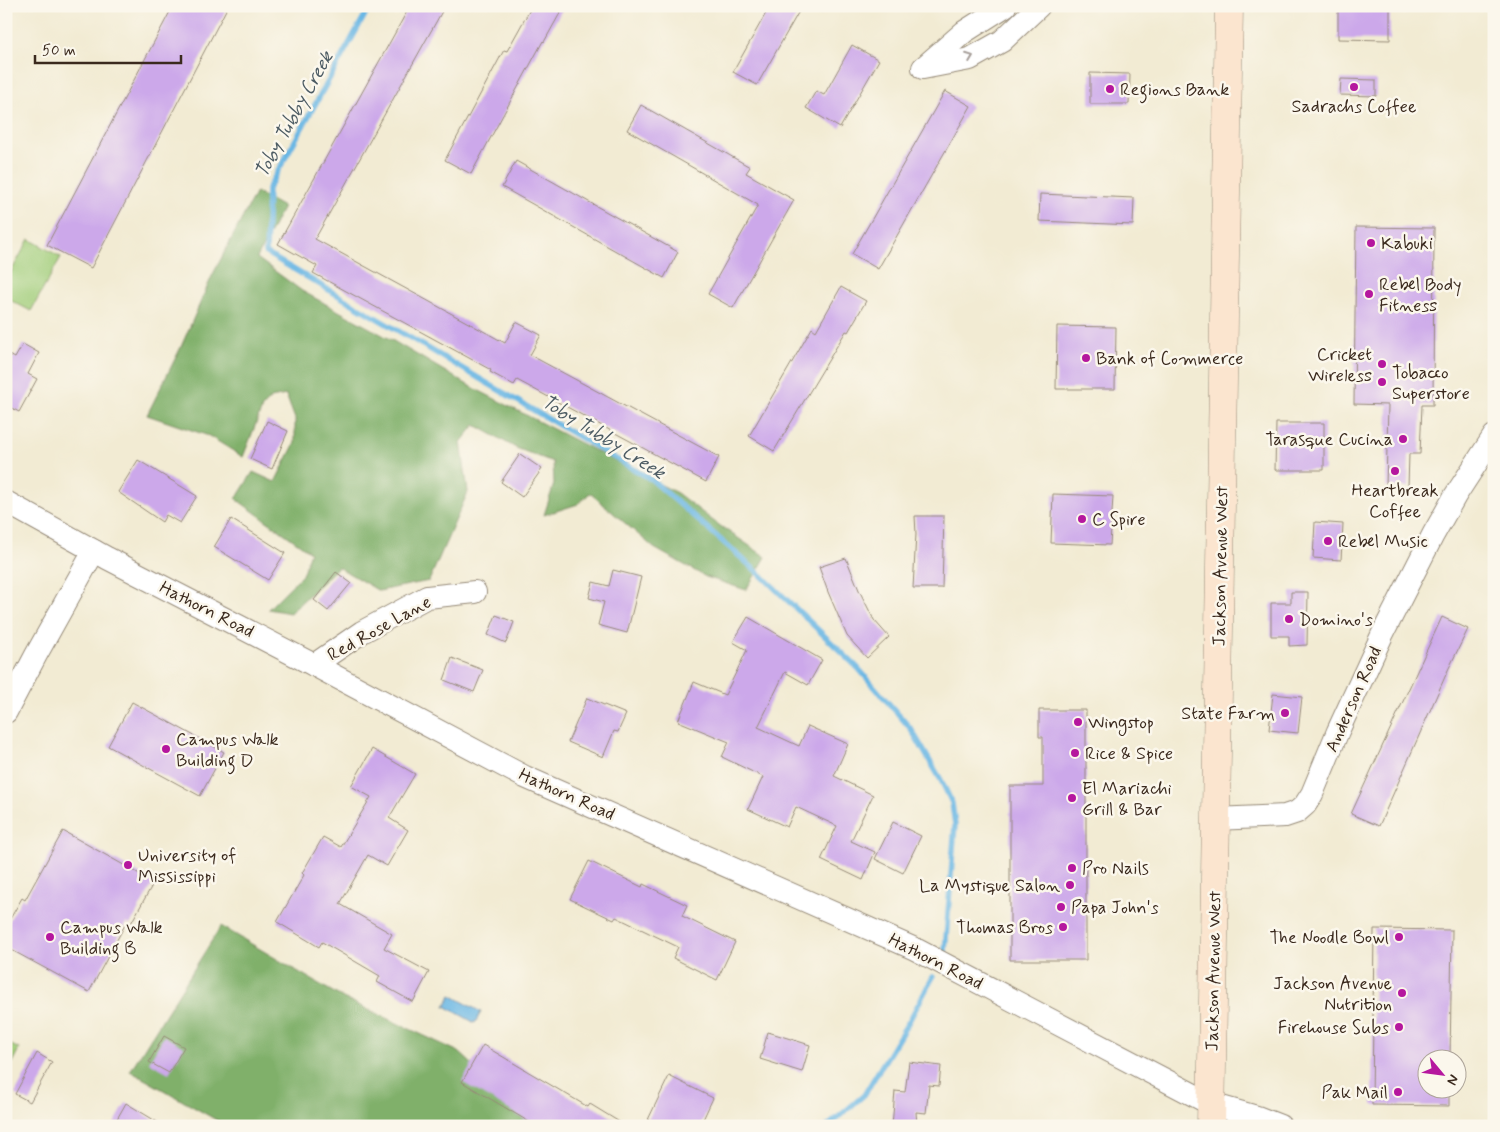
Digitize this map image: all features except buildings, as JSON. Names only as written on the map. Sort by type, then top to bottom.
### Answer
[{"type":"main road","name":"Jackson Avenue West","points":[[1211,1115],[1229,6]]},
{"type":"street","points":[[1005,6],[964,32],[923,68],[970,59],[1002,41],[1039,6]]},
{"type":"street","name":"Anderson Road","points":[[1215,819],[1285,816],[1297,812],[1305,805],[1312,794],[1383,634],[1433,535],[1455,496],[1494,436]]},
{"type":"street","name":"Hathorn Road","points":[[6,502],[94,551],[525,777],[915,949],[1211,1115],[1257,1117],[1280,1126]]},
{"type":"street","points":[[6,712],[94,551]]},
{"type":"street","name":"Red Rose Lane","points":[[314,665],[362,632],[428,598],[475,592]]},
{"type":"green space","points":[[256,192],[283,207],[257,258],[302,291],[390,339],[468,385],[677,493],[716,523],[766,557],[746,590],[706,577],[654,548],[590,493],[578,504],[544,515],[554,484],[553,462],[516,448],[475,425],[461,442],[468,492],[429,581],[379,591],[338,567],[290,613],[268,609],[302,575],[310,552],[236,499],[253,472],[275,482],[295,443],[295,419],[286,395],[271,398],[262,408],[243,457],[209,436],[147,415],[180,349],[212,276]]},
{"type":"green space","points":[[29,239],[61,257],[31,311],[6,298],[6,281]]},
{"type":"green space","points":[[221,926],[343,998],[459,1052],[539,1126],[227,1126],[130,1071]]},
{"type":"green space","points":[[6,1042],[19,1049],[6,1074]]},
{"type":"water","points":[[451,995],[481,1012],[475,1023],[445,1006]]},
{"type":"waterway","name":"Toby Tubby Creek","points":[[370,6],[268,189],[266,253],[652,480],[761,575],[858,668],[911,729],[941,780],[952,803],[955,825],[945,951]]},
{"type":"waterway","name":"Toby Tubby Creek","points":[[828,1126],[864,1095],[933,977]]},
{"type":"place","name":"Sadrachs Coffee","points":[[1354,87]]},
{"type":"place","name":"Regions Bank","points":[[1110,89]]},
{"type":"place","name":"Kabuki","points":[[1371,243]]},
{"type":"place","name":"Rebel Body Fitness","points":[[1369,294]]},
{"type":"place","name":"Bank of Commerce","points":[[1086,358]]},
{"type":"place","name":"Cricket Wireless","points":[[1382,364]]},
{"type":"place","name":"Tobacco Superstore","points":[[1382,382]]},
{"type":"place","name":"Tarasque Cucina","points":[[1403,439]]},
{"type":"place","name":"Heartbreak Coffee","points":[[1395,471]]},
{"type":"place","name":"C Spire","points":[[1082,519]]},
{"type":"place","name":"Rebel Music","points":[[1328,541]]},
{"type":"place","name":"Domino's","points":[[1289,619]]},
{"type":"place","name":"State Farm","points":[[1285,713]]},
{"type":"place","name":"Wingstop","points":[[1078,722]]},
{"type":"place","name":"Campus Walk Building D","points":[[166,749]]},
{"type":"place","name":"Rice & Spice","points":[[1075,753]]},
{"type":"place","name":"El Mariachi Grill & Bar","points":[[1072,798]]},
{"type":"place","name":"University of Mississippi","points":[[128,865]]},
{"type":"place","name":"Pro Nails","points":[[1072,868]]},
{"type":"place","name":"La Mystique Salon","points":[[1070,885]]},
{"type":"place","name":"Papa John's","points":[[1061,907]]},
{"type":"place","name":"Thomas Bros","points":[[1063,927]]},
{"type":"place","name":"Campus Walk Building B","points":[[50,937]]},
{"type":"place","name":"The Noodle Bowl","points":[[1399,937]]},
{"type":"place","name":"Jackson Avenue Nutrition","points":[[1402,993]]},
{"type":"place","name":"Firehouse Subs","points":[[1399,1027]]},
{"type":"place","name":"Pak Mail","points":[[1398,1092]]}]
